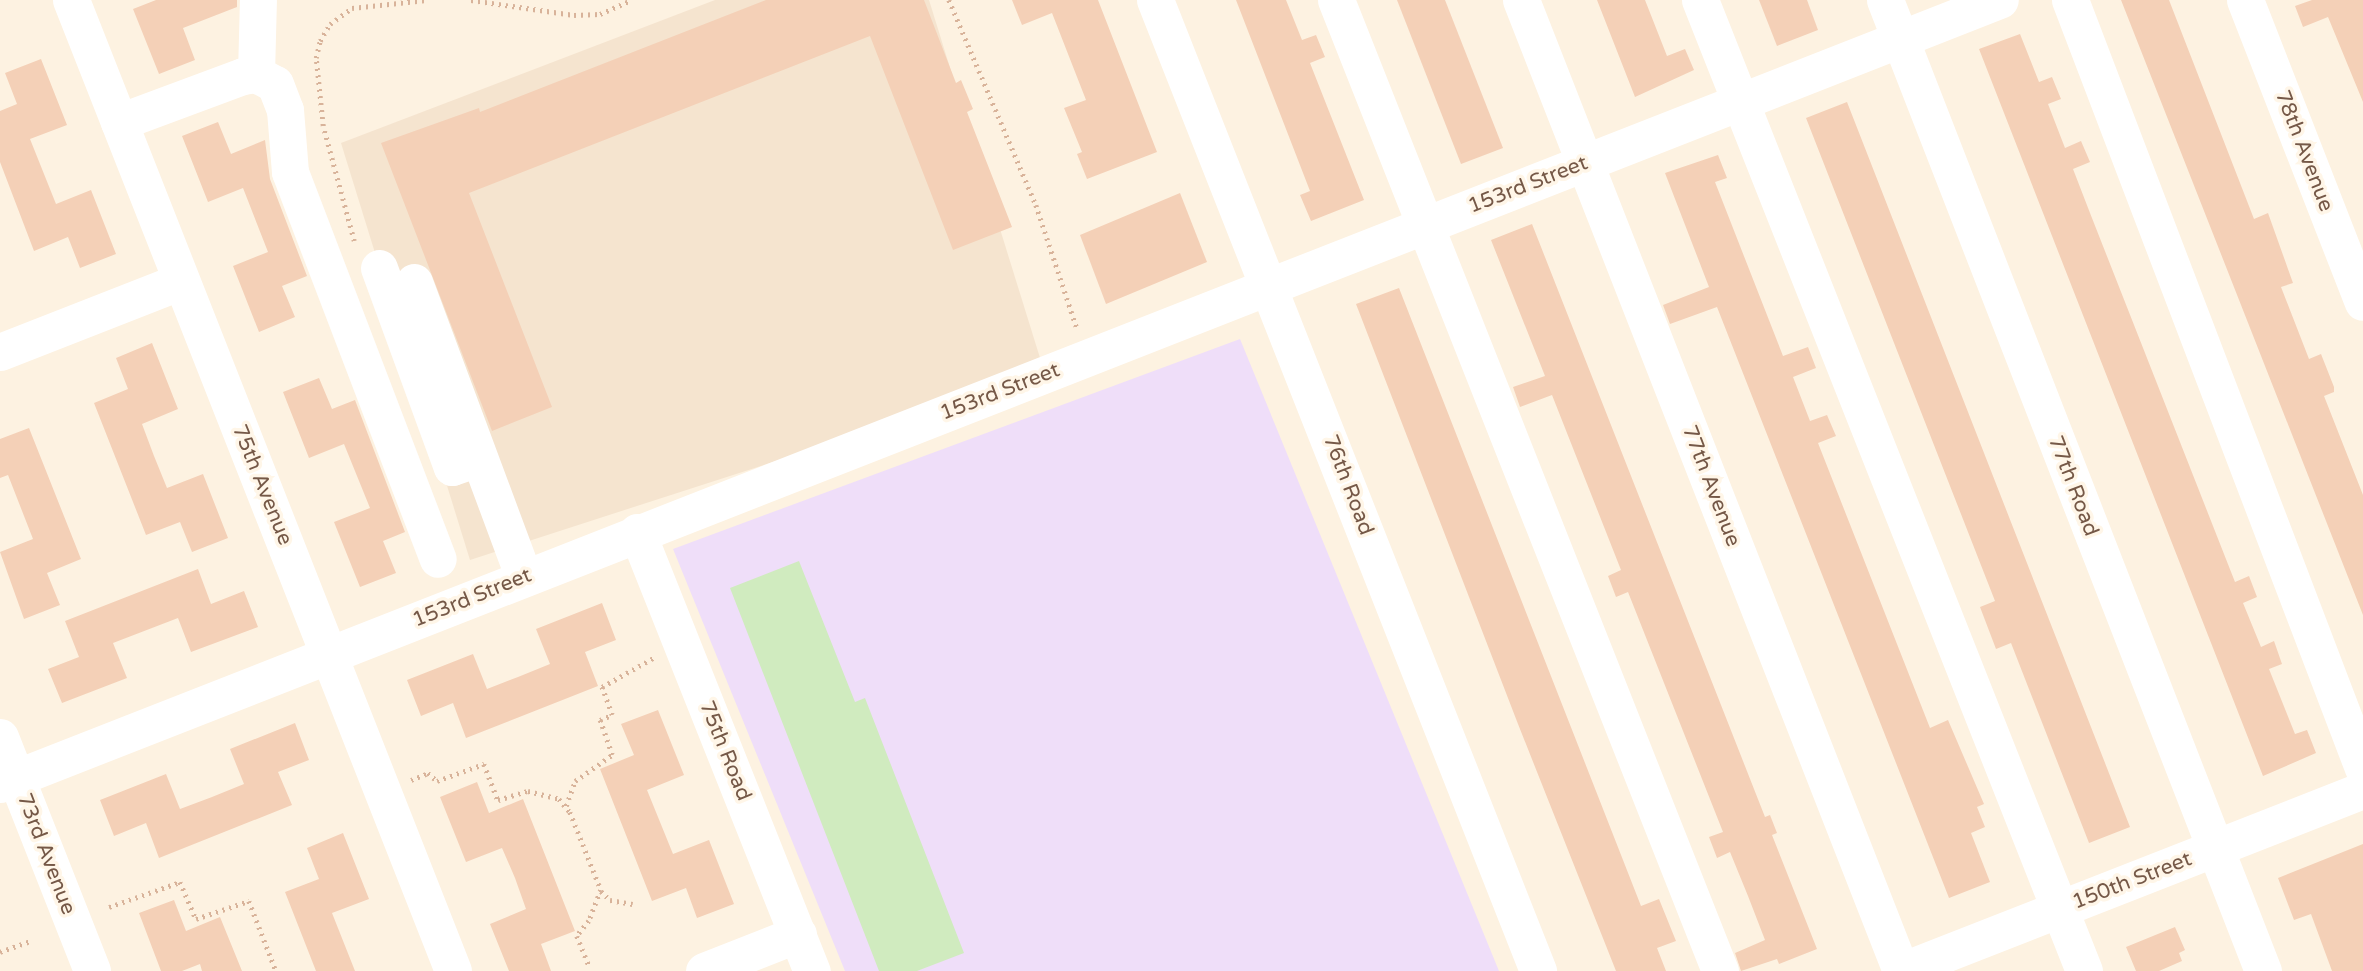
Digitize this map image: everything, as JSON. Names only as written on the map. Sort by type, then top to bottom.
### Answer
[{"type":"street","name":"75th Avenue","points":[[71,0],[453,971]]},
{"type":"street","points":[[256,74],[258,0]]},
{"type":"street","name":"76th Road","points":[[1155,0],[1270,285],[1538,971]]},
{"type":"street","points":[[1336,0],[1720,971]]},
{"type":"street","name":"77th Avenue","points":[[1521,0],[1901,971]]},
{"type":"street","points":[[1700,0],[2084,971]]},
{"type":"street","name":"77th Road","points":[[1885,0],[2263,971]]},
{"type":"street","name":"153rd Street","points":[[8,781],[2000,0]]},
{"type":"street","points":[[2070,0],[2363,768]]},
{"type":"street","name":"78th Avenue","points":[[2245,0],[2363,302]]},
{"type":"street","points":[[119,122],[256,74],[275,84],[282,97],[290,172],[438,559]]},
{"type":"street","points":[[367,256],[452,467],[478,458]]},
{"type":"street","points":[[0,352],[181,281]]},
{"type":"street","points":[[414,282],[524,577]]},
{"type":"street","name":"75th Road","points":[[638,532],[812,971]]},
{"type":"street","name":"73rd Avenue","points":[[0,737],[8,781],[92,971]]},
{"type":"street","name":"150th Street","points":[[1901,971],[2363,790]]},
{"type":"street","points":[[704,971],[797,934]]},
{"type":"path","points":[[367,256],[323,126],[316,58],[320,40],[330,24],[352,8],[427,0]]},
{"type":"path","points":[[471,0],[574,15],[600,14],[631,0]]},
{"type":"path","points":[[949,0],[1036,205],[1078,331]]},
{"type":"path","points":[[566,807],[575,781],[612,755],[600,720],[612,715],[601,687],[658,656]]},
{"type":"path","points":[[407,782],[428,773],[437,781],[484,764],[498,800],[528,791],[543,792],[566,807],[601,890],[610,900],[633,904]]},
{"type":"path","points":[[109,907],[180,882],[196,919],[249,901],[276,971]]},
{"type":"path","points":[[589,965],[577,936],[594,912],[601,890]]},
{"type":"path","points":[[0,952],[30,941]]},
{"type":"shaded area","points":[[715,0],[929,0],[1045,374],[470,560],[341,143]]},
{"type":"shaded area","points":[[1240,339],[1499,971],[845,971],[673,549]]},
{"type":"green space","points":[[799,561],[855,702],[865,698],[964,953],[917,971],[879,971],[730,588]]},
{"type":"building","points":[[156,0],[237,0],[237,7],[183,28],[195,60],[159,74],[133,9]]},
{"type":"building","points":[[766,0],[924,0],[956,83],[961,80],[973,109],[967,112],[1012,227],[953,250],[870,36],[469,193],[552,407],[492,431],[381,143],[479,108],[480,112]]},
{"type":"building","points":[[1012,0],[1098,0],[1157,152],[1087,179],[1077,154],[1082,152],[1064,108],[1086,100],[1052,13],[1022,25]]},
{"type":"building","points":[[1236,0],[1286,0],[1302,40],[1316,35],[1325,57],[1310,63],[1364,200],[1311,221],[1300,195],[1310,191]]},
{"type":"building","points":[[1397,0],[1445,0],[1503,148],[1461,164]]},
{"type":"building","points":[[1597,0],[1645,0],[1667,56],[1685,49],[1694,70],[1635,97]]},
{"type":"building","points":[[1759,0],[1807,0],[1818,30],[1777,46]]},
{"type":"building","points":[[2121,0],[2169,0],[2254,219],[2268,213],[2293,283],[2281,287],[2309,359],[2321,354],[2334,387],[2334,392],[2324,396],[2363,495],[2363,615]]},
{"type":"building","points":[[2312,0],[2363,0],[2363,102],[2328,17],[2303,27],[2295,6]]},
{"type":"building","points":[[2020,34],[2039,82],[2052,77],[2061,99],[2048,104],[2065,148],[2081,141],[2090,162],[2073,169],[2235,582],[2249,576],[2257,597],[2243,603],[2261,647],[2274,641],[2282,664],[2269,669],[2295,734],[2307,730],[2316,753],[2263,776],[1979,49]]},
{"type":"building","points":[[41,59],[67,125],[30,139],[56,204],[91,190],[116,254],[80,268],[68,237],[34,251],[0,162],[0,111],[17,104],[5,73]]},
{"type":"building","points":[[1847,102],[2130,827],[2089,843],[2011,643],[1996,649],[1980,607],[1995,601],[1806,118]]},
{"type":"building","points":[[218,122],[231,154],[265,140],[270,179],[307,276],[282,286],[295,317],[259,332],[233,266],[268,252],[243,188],[208,202],[182,136]]},
{"type":"building","points":[[1718,155],[1727,178],[1715,182],[1783,356],[1808,347],[1816,368],[1793,377],[1810,421],[1827,415],[1836,436],[1818,443],[1930,728],[1948,720],[1984,804],[1977,807],[1985,827],[1971,833],[1990,882],[1949,898],[1717,307],[1670,324],[1663,305],[1709,287],[1665,173]]},
{"type":"building","points":[[1180,193],[1207,262],[1106,304],[1080,235]]},
{"type":"building","points":[[1532,224],[1765,817],[1770,815],[1777,833],[1772,835],[1817,949],[1779,964],[1777,959],[1741,971],[1735,953],[1765,940],[1730,852],[1717,858],[1709,837],[1723,832],[1628,592],[1616,597],[1608,576],[1621,570],[1552,395],[1520,407],[1513,387],[1545,376],[1491,240]]},
{"type":"building","points":[[1399,288],[1641,906],[1659,899],[1676,941],[1657,948],[1666,971],[1616,971],[1518,724],[1356,304]]},
{"type":"building","points":[[152,343],[178,409],[142,424],[154,456],[167,488],[203,474],[228,538],[192,552],[180,522],[146,535],[94,403],[128,389],[116,358]]},
{"type":"building","points":[[319,378],[332,409],[355,400],[405,532],[383,541],[396,573],[360,587],[334,522],[370,508],[344,444],[309,458],[283,392]]},
{"type":"building","points":[[29,428],[81,559],[47,573],[60,605],[24,619],[0,552],[33,539],[8,475],[0,478],[0,439]]},
{"type":"building","points":[[198,569],[211,604],[244,591],[258,627],[191,652],[178,618],[113,643],[127,678],[62,703],[48,669],[79,657],[65,621]]},
{"type":"building","points":[[602,603],[616,640],[585,652],[598,686],[466,738],[453,703],[421,716],[407,680],[473,654],[487,689],[518,677],[550,664],[536,629]]},
{"type":"building","points":[[658,710],[684,775],[647,790],[673,854],[709,840],[734,904],[697,918],[686,888],[652,901],[600,769],[634,755],[621,724]]},
{"type":"building","points":[[295,723],[309,760],[278,772],[292,805],[159,858],[146,823],[114,836],[100,800],[166,774],[180,809],[212,797],[244,784],[230,749]]},
{"type":"building","points":[[477,782],[489,813],[523,799],[575,931],[541,944],[551,971],[509,971],[490,924],[526,909],[515,878],[502,848],[466,862],[440,797]]},
{"type":"building","points":[[343,833],[369,899],[332,913],[355,971],[316,971],[285,892],[319,879],[307,848]]},
{"type":"building","points":[[2363,844],[2363,971],[2332,971],[2311,914],[2294,920],[2278,878]]},
{"type":"building","points":[[174,900],[186,931],[220,917],[242,971],[202,971],[200,964],[182,971],[161,971],[139,913]]},
{"type":"building","points":[[2175,927],[2185,950],[2179,953],[2182,961],[2159,971],[2136,971],[2126,947]]}]
